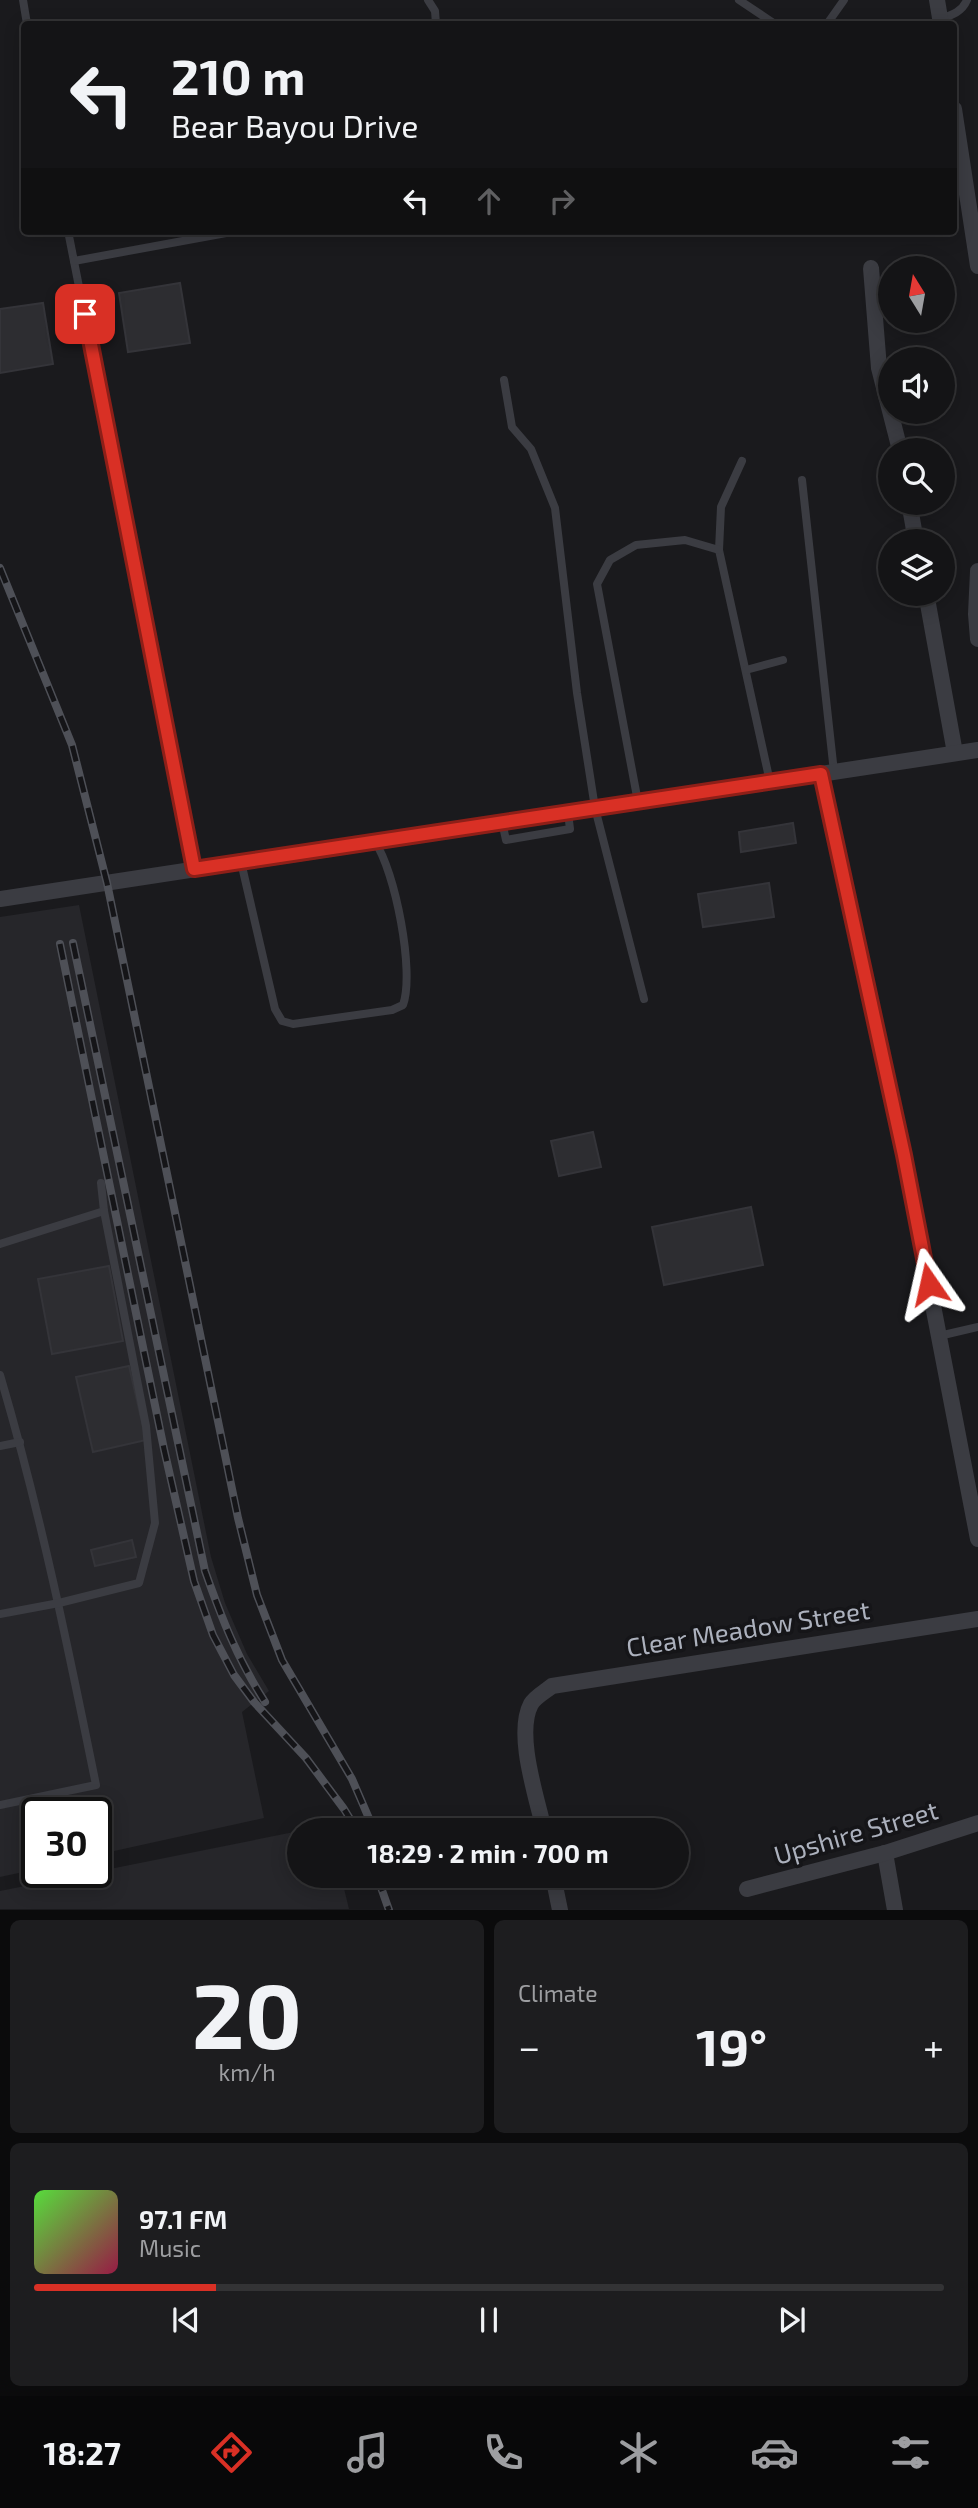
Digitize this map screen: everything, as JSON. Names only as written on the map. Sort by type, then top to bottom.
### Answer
[{"type":"street","points":[[937,0],[940,21]]},
{"type":"street","points":[[957,129],[978,267]]},
{"type":"street","points":[[871,268],[879,368],[897,438]]},
{"type":"street","points":[[978,571],[978,639]]},
{"type":"street","points":[[928,606],[955,753]]},
{"type":"street","points":[[0,899],[978,750]]},
{"type":"street","points":[[828,773],[978,1539]]},
{"type":"street","name":"Clear Meadow Street","points":[[541,1818],[528,1754],[525,1725],[532,1702],[552,1686],[978,1619]]},
{"type":"street","name":"Upshire Street","points":[[747,1889],[884,1853],[978,1823]]},
{"type":"street","points":[[884,1853],[895,1909]]},
{"type":"street","points":[[556,1888],[561,1909]]},
{"type":"lane","points":[[23,0],[26,21]]},
{"type":"lane","points":[[428,0],[435,11],[436,21]]},
{"type":"lane","points":[[739,0],[770,21]]},
{"type":"lane","points":[[829,21],[844,0]]},
{"type":"lane","points":[[942,21],[957,13],[967,0]]},
{"type":"lane","points":[[69,235],[194,869]]},
{"type":"lane","points":[[74,261],[215,235]]},
{"type":"lane","points":[[504,380],[512,427],[531,449],[555,508],[595,808],[645,999]]},
{"type":"lane","points":[[742,461],[721,507],[719,550],[770,782]]},
{"type":"lane","points":[[802,480],[828,773]]},
{"type":"lane","points":[[638,802],[597,584],[610,560],[636,545],[685,540],[719,550]]},
{"type":"lane","points":[[746,670],[783,660]]},
{"type":"lane","points":[[241,862],[275,1009],[282,1021],[293,1024],[392,1010],[403,1004],[407,992],[405,950],[387,862],[376,842]]},
{"type":"lane","points":[[0,1614],[59,1603],[139,1583],[155,1523],[146,1426],[104,1211],[101,1183]]},
{"type":"lane","points":[[0,1244],[104,1211]]},
{"type":"lane","points":[[939,1336],[978,1327]]},
{"type":"lane","points":[[0,1374],[20,1442],[59,1603],[96,1785],[0,1805]]},
{"type":"lane","points":[[0,1446],[20,1442]]},
{"type":"shaded area","points":[[79,905],[211,1557],[225,1603],[247,1654],[269,1691],[242,1712],[264,1818],[112,1851],[112,1797],[21,1797],[21,1872],[0,1877],[0,917]]},
{"type":"shaded area","points":[[287,1833],[287,1888],[344,1888],[349,1909],[0,1909],[0,1891],[21,1887],[112,1888],[112,1869]]},
{"type":"building","points":[[180,283],[190,343],[128,352],[119,293]]},
{"type":"building","points":[[43,303],[53,364],[0,373],[0,309]]},
{"type":"building","points":[[793,823],[796,843],[741,852],[739,832]]},
{"type":"building","points":[[769,883],[774,917],[703,927],[698,894]]},
{"type":"building","points":[[593,1132],[601,1167],[559,1176],[551,1141]]},
{"type":"building","points":[[751,1207],[763,1265],[664,1285],[652,1227]]},
{"type":"building","points":[[109,1266],[123,1341],[52,1354],[38,1279]]},
{"type":"building","points":[[129,1366],[146,1440],[93,1452],[76,1377]]},
{"type":"building","points":[[132,1540],[136,1557],[95,1566],[91,1550]]},
{"type":"railway","points":[[0,568],[72,745],[107,883],[238,1518],[257,1595],[282,1660],[352,1779],[369,1818]]},
{"type":"railway","points":[[73,943],[205,1571],[231,1638],[265,1702]]},
{"type":"railway","points":[[60,944],[164,1449],[194,1581],[213,1635],[234,1675],[254,1702],[306,1758],[350,1818]]},
{"type":"railway","points":[[381,1888],[389,1910]]},
{"type":"route","points":[[85,314],[194,869],[821,774],[904,1155],[929,1284]]}]
